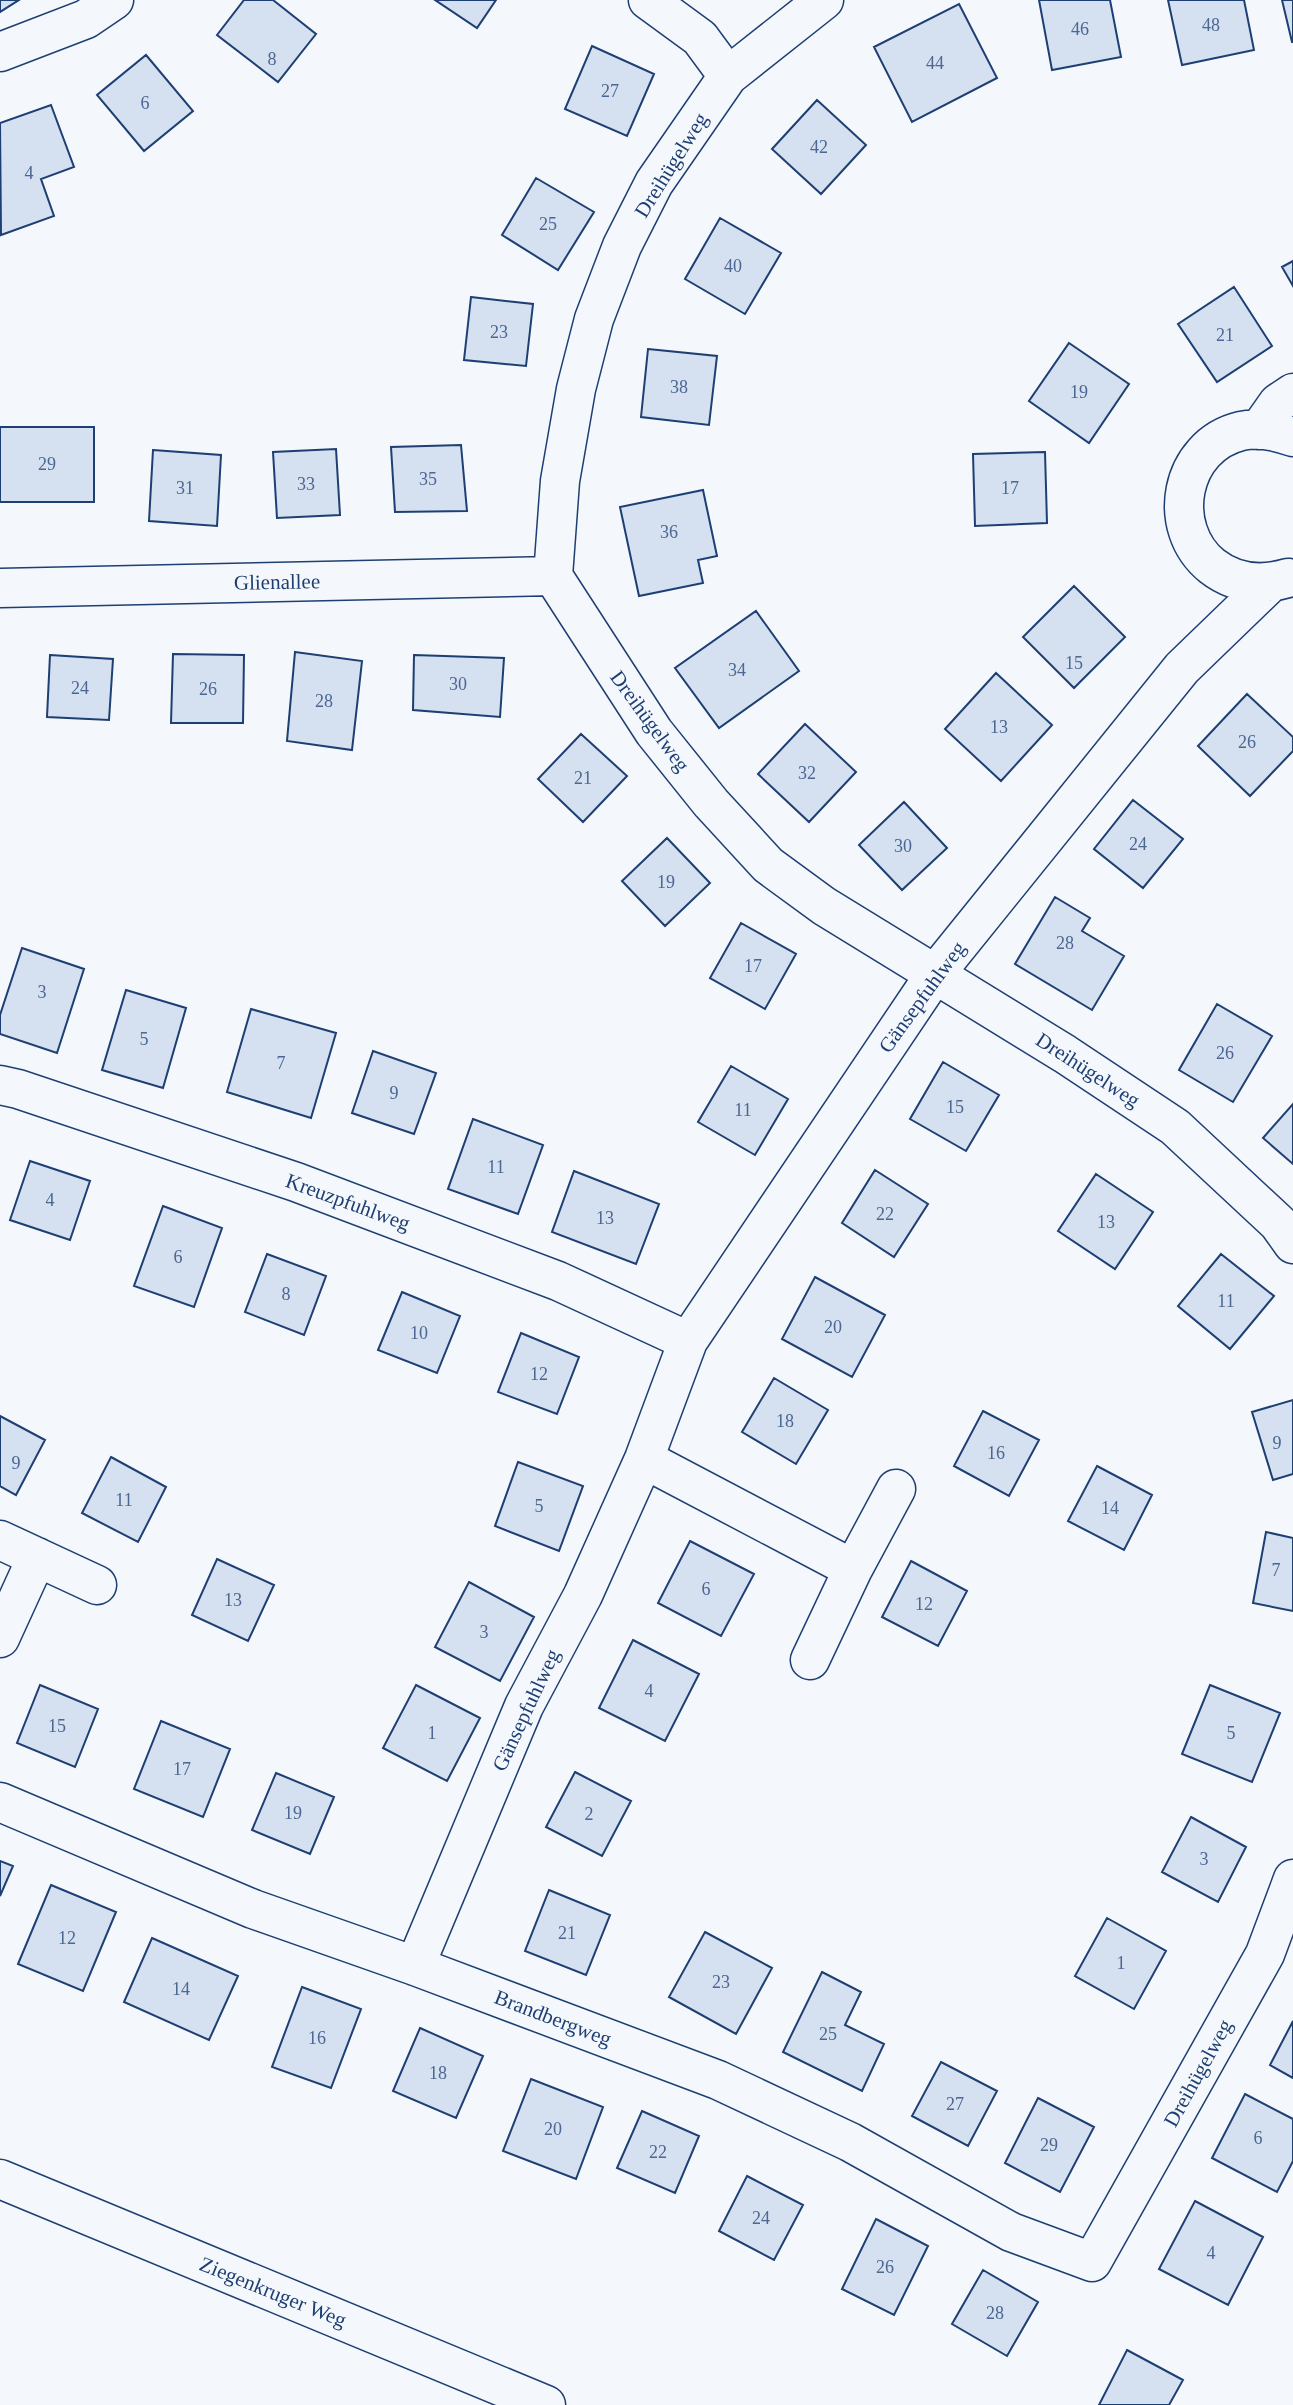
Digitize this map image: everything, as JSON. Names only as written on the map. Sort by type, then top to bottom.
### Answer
[{"type":"street","points":[[0,52],[86,19],[114,0]]},
{"type":"street","points":[[648,0],[700,38],[728,76]]},
{"type":"street","name":"Dreihügelweg","points":[[824,0],[728,76],[654,183],[622,246],[594,319],[576,389],[560,481],[553,576],[654,732],[711,803],[768,865],[824,906],[1065,1054],[1175,1127],[1279,1223],[1293,1244]]},
{"type":"street","name":"Gänsepfuhlweg","points":[[1282,580],[1245,582],[1222,573],[1202,557],[1188,535],[1182,509],[1186,483],[1198,460],[1216,442],[1240,431],[1276,433],[1278,403],[1293,393]]},
{"type":"street","name":"Glienallee","points":[[0,588],[553,576]]},
{"type":"street","name":"Gänsepfuhlweg","points":[[415,1966],[524,1706],[583,1595],[644,1459],[688,1341],[935,974],[1182,668],[1282,580]]},
{"type":"street","name":"Kreuzpfuhlweg","points":[[0,1085],[309,1186],[558,1281],[688,1341]]},
{"type":"street","points":[[644,1459],[853,1569]]},
{"type":"street","points":[[810,1660],[853,1569],[896,1489]]},
{"type":"street","points":[[0,1540],[96,1585]]},
{"type":"street","points":[[0,1638],[37,1557]]},
{"type":"street","name":"Brandbergweg","points":[[0,1802],[253,1909],[415,1966],[718,2080],[850,2143],[1011,2232],[1092,2262]]},
{"type":"street","name":"Dreihügelweg","points":[[1092,2262],[1265,1954],[1293,1878]]},
{"type":"street","name":"Ziegenkruger Weg","points":[[0,2179],[546,2405]]},
{"type":"building","points":[[0,0],[19,0],[0,12]]},
{"type":"building","points":[[244,0],[273,0],[316,34],[278,82],[217,35]]},
{"type":"building","points":[[435,0],[496,0],[477,28]]},
{"type":"building","points":[[1039,0],[1110,0],[1121,57],[1052,70]]},
{"type":"building","points":[[1168,0],[1244,0],[1254,50],[1182,65]]},
{"type":"building","points":[[1282,0],[1293,0],[1293,42],[1292,42]]},
{"type":"building","points":[[959,4],[997,78],[912,122],[874,47]]},
{"type":"building","points":[[592,46],[654,74],[627,136],[565,109]]},
{"type":"building","points":[[146,55],[193,111],[144,151],[97,95]]},
{"type":"building","points":[[817,100],[866,145],[821,194],[772,149]]},
{"type":"building","points":[[51,105],[74,167],[41,179],[54,216],[1,235],[0,123]]},
{"type":"building","points":[[536,178],[594,212],[558,270],[502,235]]},
{"type":"building","points":[[720,218],[781,253],[745,314],[685,279]]},
{"type":"building","points":[[1293,261],[1293,286],[1282,267]]},
{"type":"building","points":[[1234,287],[1272,346],[1217,382],[1178,324]]},
{"type":"building","points":[[471,297],[533,304],[526,366],[464,360]]},
{"type":"building","points":[[1069,343],[1129,384],[1089,443],[1029,401]]},
{"type":"building","points":[[648,349],[717,356],[709,425],[641,417]]},
{"type":"building","points":[[0,427],[94,427],[94,502],[0,502]]},
{"type":"building","points":[[461,445],[467,511],[395,512],[391,447]]},
{"type":"building","points":[[336,449],[340,515],[277,518],[273,452]]},
{"type":"building","points":[[153,450],[221,455],[217,526],[149,521]]},
{"type":"building","points":[[1045,452],[1047,523],[975,526],[973,454]]},
{"type":"building","points":[[703,490],[717,556],[698,560],[703,583],[639,596],[620,507]]},
{"type":"building","points":[[1074,586],[1125,637],[1074,688],[1023,637]]},
{"type":"building","points":[[756,611],[799,671],[719,728],[675,668]]},
{"type":"building","points":[[295,652],[362,661],[352,750],[287,741]]},
{"type":"building","points":[[173,654],[244,655],[243,723],[171,723]]},
{"type":"building","points":[[50,655],[113,659],[109,720],[47,717]]},
{"type":"building","points":[[414,655],[504,658],[500,717],[413,710]]},
{"type":"building","points":[[996,673],[1052,725],[1001,781],[945,729]]},
{"type":"building","points":[[1247,694],[1293,737],[1293,751],[1250,796],[1198,746]]},
{"type":"building","points":[[805,724],[856,772],[809,822],[758,774]]},
{"type":"building","points":[[581,734],[627,776],[583,822],[538,779]]},
{"type":"building","points":[[1133,800],[1183,839],[1143,888],[1094,849]]},
{"type":"building","points":[[904,802],[947,848],[902,890],[859,845]]},
{"type":"building","points":[[667,838],[710,883],[665,926],[622,881]]},
{"type":"building","points":[[1055,897],[1090,918],[1082,931],[1124,956],[1092,1010],[1015,964]]},
{"type":"building","points":[[741,923],[796,954],[765,1009],[710,978]]},
{"type":"building","points":[[22,948],[84,969],[57,1053],[0,1034],[0,1015]]},
{"type":"building","points":[[126,990],[186,1008],[163,1088],[102,1070]]},
{"type":"building","points":[[1217,1004],[1272,1036],[1233,1102],[1179,1070]]},
{"type":"building","points":[[251,1009],[336,1033],[311,1118],[227,1092]]},
{"type":"building","points":[[373,1051],[436,1073],[414,1134],[352,1113]]},
{"type":"building","points":[[943,1062],[999,1095],[966,1151],[910,1119]]},
{"type":"building","points":[[731,1066],[788,1099],[755,1155],[698,1122]]},
{"type":"building","points":[[1293,1104],[1293,1164],[1263,1138]]},
{"type":"building","points":[[473,1119],[543,1145],[518,1214],[448,1189]]},
{"type":"building","points":[[30,1161],[90,1181],[70,1240],[10,1220]]},
{"type":"building","points":[[875,1170],[928,1204],[894,1257],[842,1223]]},
{"type":"building","points":[[574,1171],[659,1204],[636,1264],[552,1232]]},
{"type":"building","points":[[1096,1174],[1153,1212],[1115,1269],[1058,1231]]},
{"type":"building","points":[[163,1206],[222,1228],[194,1307],[134,1286]]},
{"type":"building","points":[[267,1254],[326,1276],[304,1335],[245,1312]]},
{"type":"building","points":[[1221,1254],[1274,1296],[1230,1349],[1178,1306]]},
{"type":"building","points":[[815,1277],[885,1315],[852,1377],[782,1339]]},
{"type":"building","points":[[402,1292],[460,1316],[437,1373],[378,1350]]},
{"type":"building","points":[[521,1333],[579,1357],[557,1414],[498,1392]]},
{"type":"building","points":[[774,1378],[828,1410],[796,1464],[742,1432]]},
{"type":"building","points":[[1293,1400],[1293,1474],[1273,1480],[1252,1412]]},
{"type":"building","points":[[983,1411],[1039,1440],[1009,1496],[954,1466]]},
{"type":"building","points":[[0,1416],[45,1440],[16,1495],[0,1486]]},
{"type":"building","points":[[111,1457],[166,1487],[138,1542],[82,1513]]},
{"type":"building","points":[[518,1462],[583,1486],[559,1551],[495,1526]]},
{"type":"building","points":[[1097,1466],[1152,1495],[1124,1550],[1068,1521]]},
{"type":"building","points":[[1266,1532],[1293,1538],[1293,1611],[1253,1603]]},
{"type":"building","points":[[690,1541],[754,1574],[721,1636],[658,1603]]},
{"type":"building","points":[[217,1559],[274,1585],[248,1641],[192,1615]]},
{"type":"building","points":[[911,1561],[967,1591],[938,1646],[882,1617]]},
{"type":"building","points":[[469,1582],[534,1617],[500,1681],[435,1647]]},
{"type":"building","points":[[633,1640],[699,1674],[665,1741],[599,1708]]},
{"type":"building","points":[[40,1685],[98,1709],[75,1767],[17,1743]]},
{"type":"building","points":[[416,1685],[480,1718],[447,1781],[383,1748]]},
{"type":"building","points":[[1210,1685],[1280,1713],[1252,1782],[1182,1754]]},
{"type":"building","points":[[161,1721],[230,1749],[203,1817],[134,1789]]},
{"type":"building","points":[[575,1772],[631,1801],[602,1856],[546,1827]]},
{"type":"building","points":[[276,1773],[334,1797],[310,1854],[252,1830]]},
{"type":"building","points":[[1191,1817],[1246,1847],[1218,1902],[1162,1872]]},
{"type":"building","points":[[0,1861],[13,1866],[0,1896]]},
{"type":"building","points":[[51,1885],[116,1912],[83,1991],[18,1964]]},
{"type":"building","points":[[549,1890],[610,1915],[586,1975],[525,1951]]},
{"type":"building","points":[[1107,1918],[1166,1951],[1134,2009],[1075,1976]]},
{"type":"building","points":[[705,1932],[772,1968],[736,2034],[669,1997]]},
{"type":"building","points":[[152,1938],[238,1976],[209,2040],[124,2002]]},
{"type":"building","points":[[822,1972],[861,1992],[845,2025],[884,2044],[862,2091],[783,2052]]},
{"type":"building","points":[[302,1987],[361,2009],[331,2088],[272,2067]]},
{"type":"building","points":[[1293,2021],[1293,2078],[1270,2065]]},
{"type":"building","points":[[420,2028],[483,2056],[456,2118],[393,2091]]},
{"type":"building","points":[[941,2062],[997,2091],[968,2146],[912,2116]]},
{"type":"building","points":[[531,2079],[603,2107],[576,2179],[503,2151]]},
{"type":"building","points":[[1245,2094],[1293,2119],[1293,2161],[1277,2192],[1212,2158]]},
{"type":"building","points":[[1038,2098],[1094,2127],[1060,2192],[1005,2163]]},
{"type":"building","points":[[642,2111],[699,2136],[675,2193],[617,2168]]},
{"type":"building","points":[[747,2176],[803,2205],[774,2260],[719,2231]]},
{"type":"building","points":[[1195,2201],[1263,2237],[1228,2305],[1159,2269]]},
{"type":"building","points":[[876,2219],[928,2246],[894,2315],[842,2289]]},
{"type":"building","points":[[983,2270],[1038,2302],[1007,2356],[952,2324]]},
{"type":"building","points":[[1127,2350],[1183,2380],[1169,2405],[1099,2405]]}]
